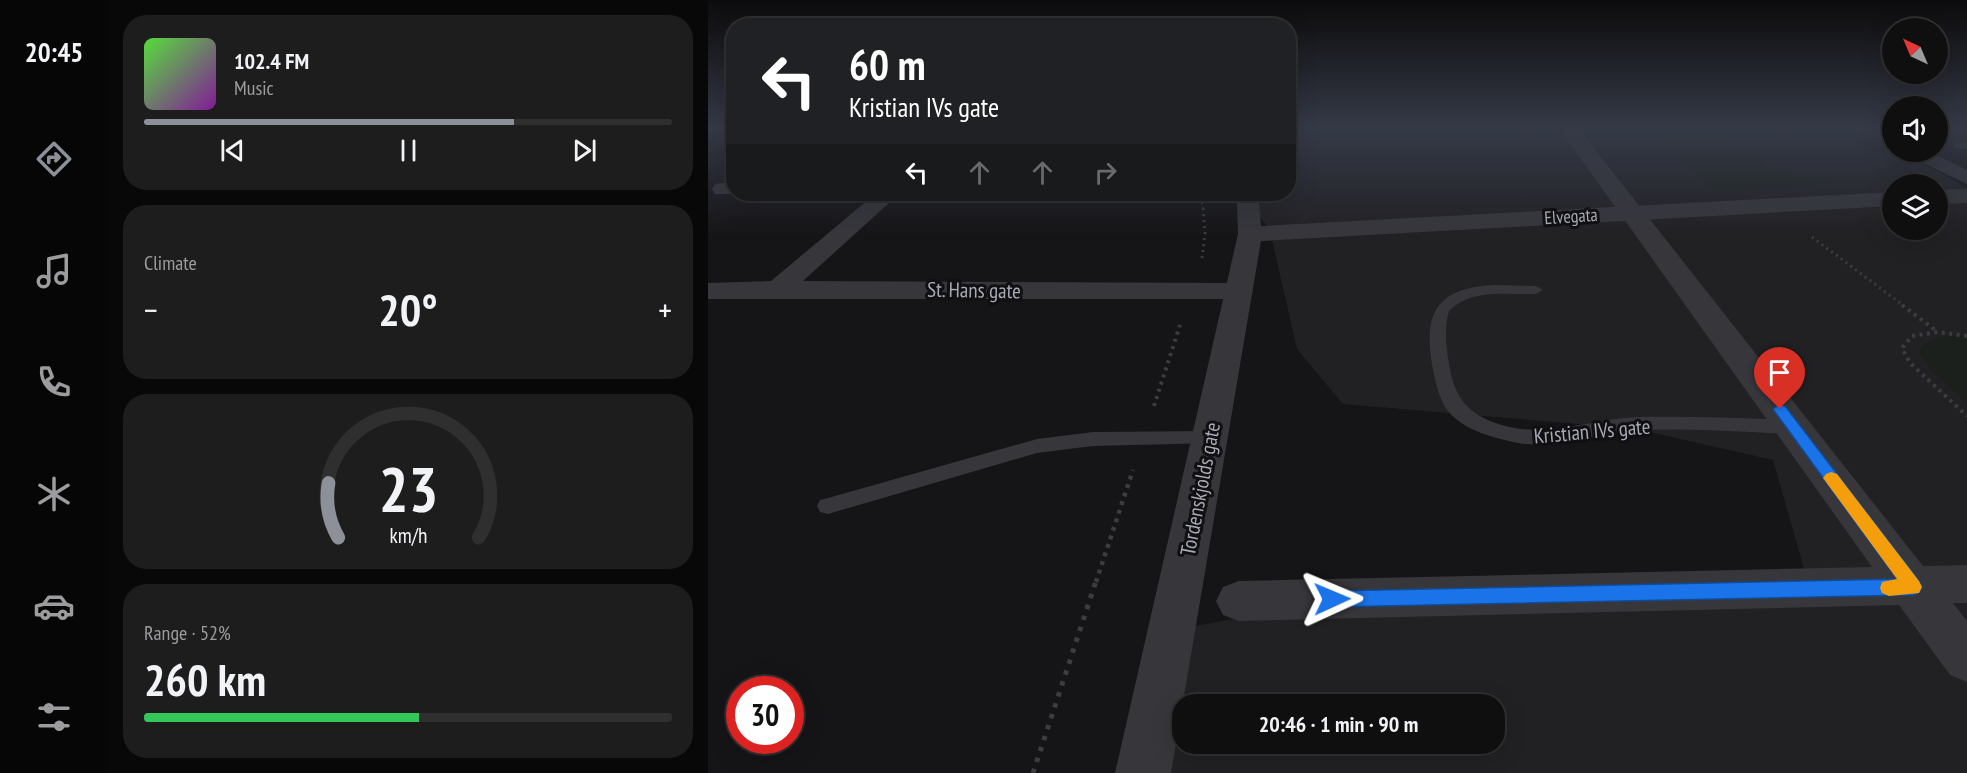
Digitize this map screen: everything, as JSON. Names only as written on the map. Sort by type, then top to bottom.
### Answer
[{"type":"street","points":[[1595,164],[1967,659]]},
{"type":"street","points":[[1940,164],[1967,178]]},
{"type":"street","points":[[1948,197],[1967,196]]},
{"type":"street","name":"Elvegata","points":[[1250,234],[1882,200]]},
{"type":"street","points":[[778,288],[880,201]]},
{"type":"street","name":"Tordenskjolds gate","points":[[1143,773],[1179,601],[1250,234],[1245,201]]},
{"type":"street","name":"St. Hans gate","points":[[708,291],[778,288],[1239,291]]},
{"type":"street","points":[[1239,601],[1967,584]]},
{"type":"lane","name":"Kristian IVs gate","points":[[1536,290],[1468,292],[1456,297],[1442,310],[1438,324],[1439,350],[1446,389],[1453,405],[1469,418],[1494,430],[1527,438],[1567,436],[1632,424],[1793,427]]},
{"type":"lane","points":[[828,506],[867,497],[1023,449],[1093,439],[1209,438]]},
{"type":"path","points":[[1033,773],[1191,292],[1206,237],[1205,209],[1202,201]]},
{"type":"path","points":[[1770,205],[1938,332]]},
{"type":"path","points":[[1967,336],[1938,332],[1912,336],[1902,348],[1910,363],[1967,416]]},
{"type":"shaded area","points":[[1296,164],[1924,164],[1942,174],[1882,174],[1882,240],[1948,240],[1948,177],[1967,188],[1967,773],[1161,773],[1172,719],[1172,754],[1505,754],[1505,694],[1177,694],[1191,627],[1438,579],[1807,579],[1773,460],[1636,429],[1343,404],[1297,349],[1270,231],[1250,201],[1296,201]]},
{"type":"shaded area","points":[[1686,164],[1766,164],[1839,183],[1716,191]]},
{"type":"shaded area","points":[[1967,335],[1967,403],[1929,368],[1920,353],[1924,344],[1939,338]]},
{"type":"slow traffic","points":[[1831,478],[1913,587],[1889,588]]},
{"type":"route","points":[[1332,599],[1913,587],[1780,409]]}]
